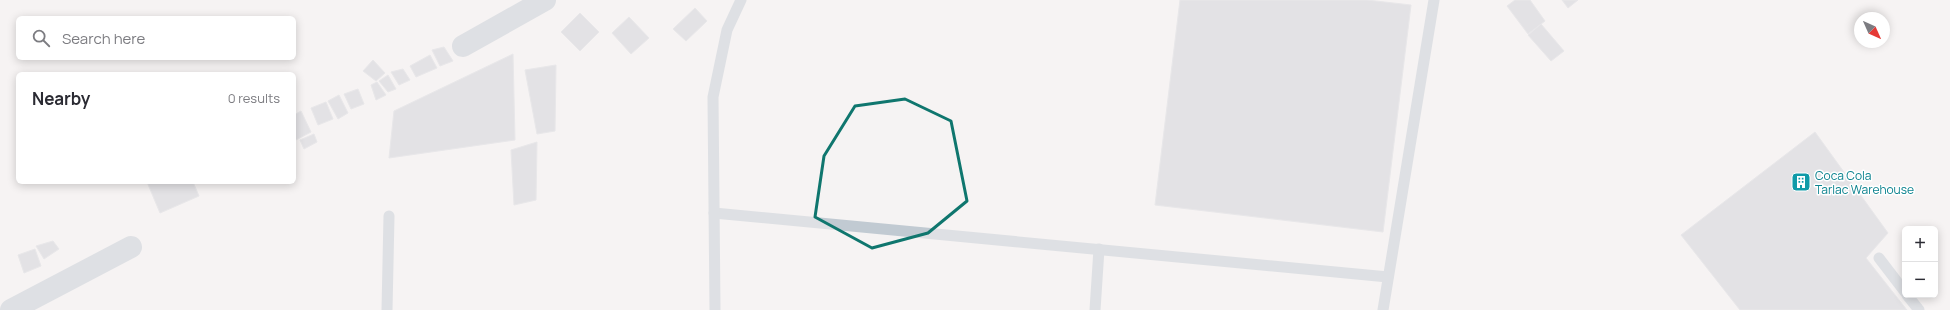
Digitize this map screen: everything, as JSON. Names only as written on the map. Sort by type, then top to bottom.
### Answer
[{"type":"street","points":[[463,46],[545,0]]},
{"type":"street","points":[[11,310],[131,247]]},
{"type":"lane","points":[[715,310],[713,97],[727,30],[741,0]]},
{"type":"lane","points":[[1383,310],[1434,0]]},
{"type":"lane","points":[[714,213],[1388,277]]},
{"type":"lane","points":[[387,310],[389,216]]},
{"type":"lane","points":[[1095,310],[1099,249]]},
{"type":"lane","points":[[1879,258],[1902,288]]},
{"type":"lane","points":[[1909,298],[1919,310]]},
{"type":"highlighted area","points":[[905,99],[951,121],[967,201],[928,233],[872,248],[815,217],[824,156],[855,106]]},
{"type":"building","points":[[1180,0],[1367,0],[1411,5],[1383,232],[1155,205]]},
{"type":"building","points":[[1515,0],[1530,0],[1545,21],[1528,34],[1507,6]]},
{"type":"building","points":[[1562,0],[1578,0],[1568,8]]},
{"type":"building","points":[[695,8],[707,21],[686,41],[673,29]]},
{"type":"building","points":[[580,13],[599,32],[580,51],[561,32]]},
{"type":"building","points":[[629,17],[649,38],[631,54],[612,33]]},
{"type":"building","points":[[1541,24],[1564,51],[1551,61],[1528,35]]},
{"type":"building","points":[[444,47],[453,61],[440,66],[432,50]]},
{"type":"building","points":[[513,54],[515,140],[389,158],[394,111]]},
{"type":"building","points":[[430,55],[437,68],[416,77],[410,66]]},
{"type":"building","points":[[373,60],[385,73],[376,81],[363,71]]},
{"type":"building","points":[[556,65],[555,131],[537,134],[525,70]]},
{"type":"building","points":[[403,69],[410,80],[399,85],[391,72]]},
{"type":"building","points":[[388,75],[396,89],[388,92],[379,81]]},
{"type":"building","points":[[377,82],[386,95],[376,100],[371,85]]},
{"type":"building","points":[[358,89],[364,104],[351,109],[344,94]]},
{"type":"building","points":[[339,95],[348,113],[338,119],[328,101]]},
{"type":"building","points":[[326,102],[333,119],[318,125],[311,108]]},
{"type":"building","points":[[301,111],[311,132],[296,140],[296,114]]},
{"type":"building","name":"Coca Cola Tarlac Warehouse","points":[[1815,132],[1888,233],[1866,258],[1907,310],[1740,310],[1681,235]]},
{"type":"building","points":[[314,134],[317,142],[304,149],[300,140]]},
{"type":"building","points":[[537,142],[536,200],[514,205],[511,150]]},
{"type":"building","points":[[148,184],[194,184],[199,196],[160,213]]},
{"type":"building","points":[[53,241],[59,249],[44,259],[36,246]]},
{"type":"building","points":[[35,249],[41,266],[24,273],[18,255]]},
{"type":"place","name":"Coca Cola Tarlac Warehouse","points":[[1801,182]]}]
